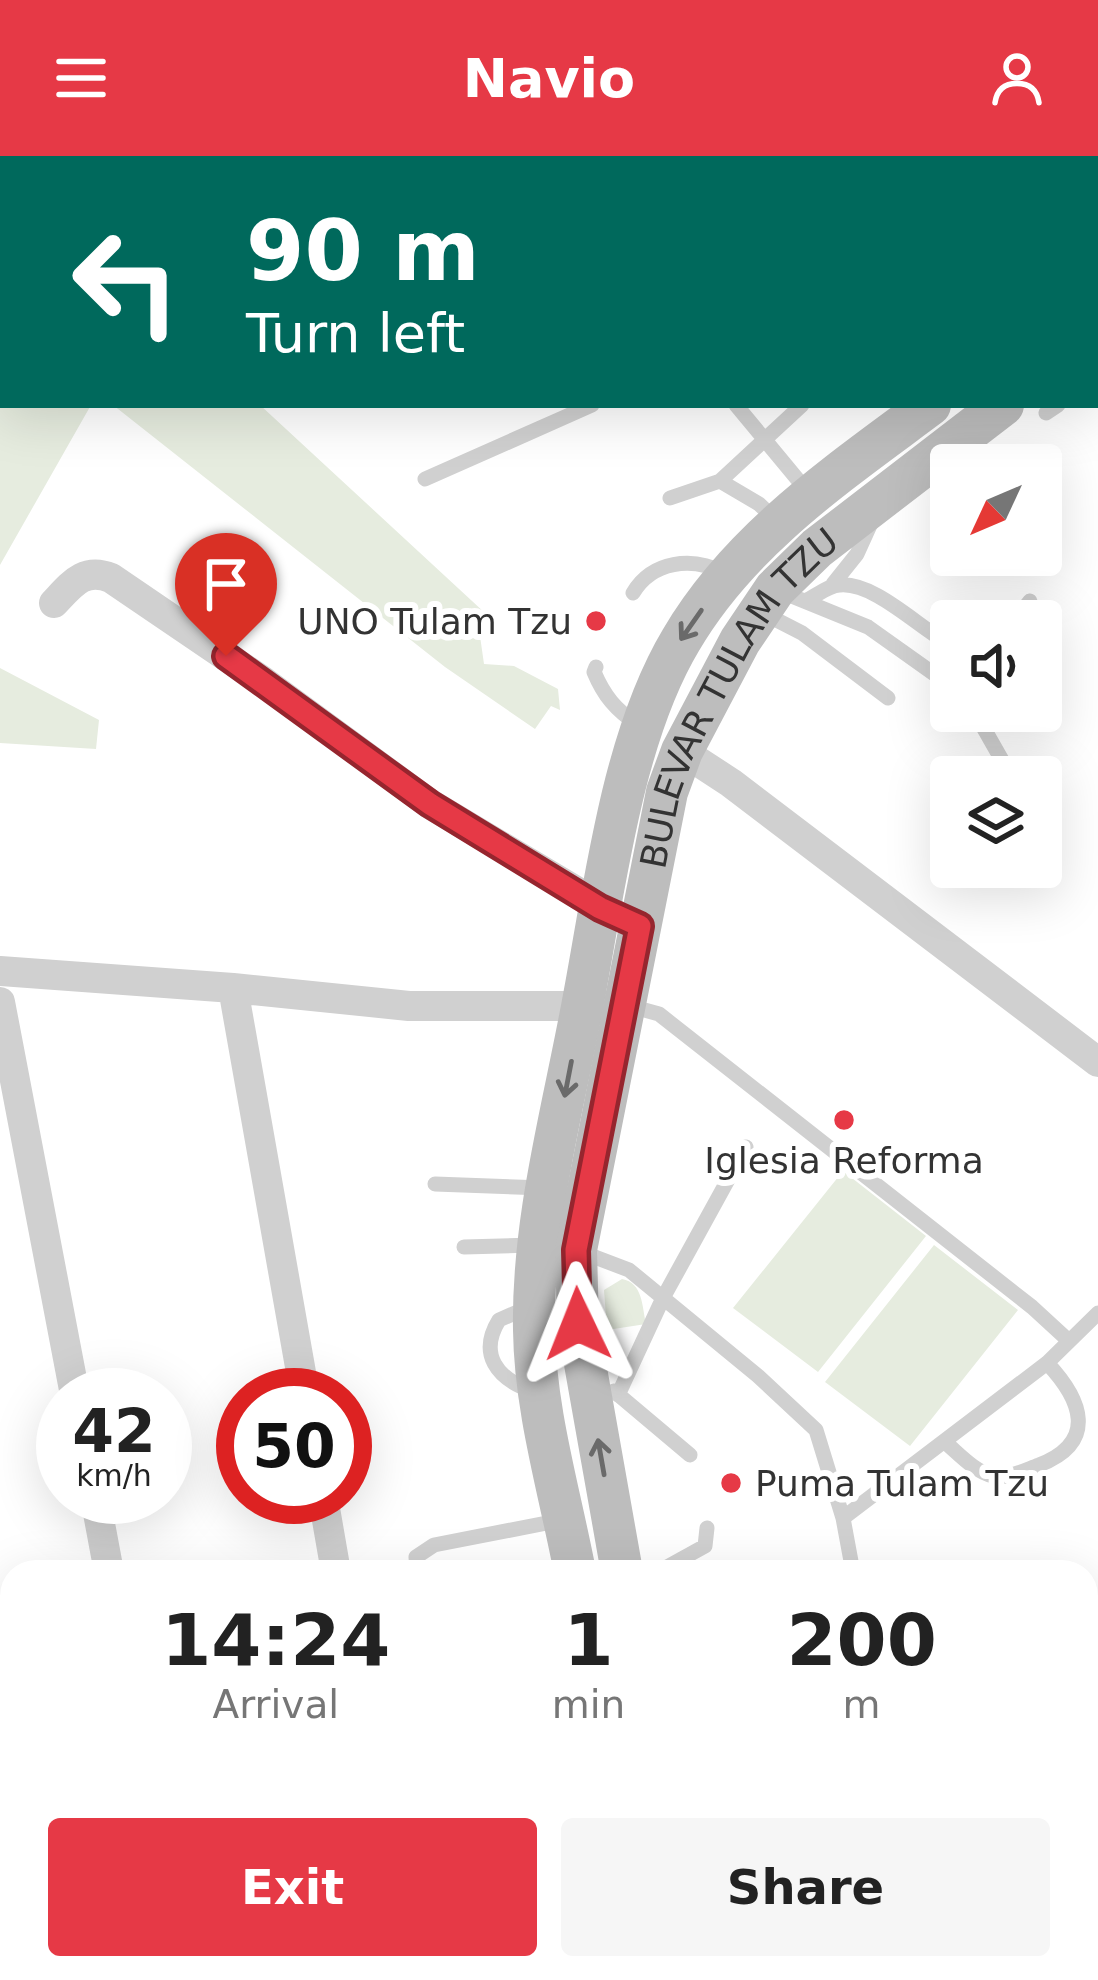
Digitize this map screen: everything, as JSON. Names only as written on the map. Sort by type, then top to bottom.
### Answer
[{"type":"main road","name":"BULEVAR TULAM TZU","points":[[573,1560],[541,1394],[534,1305],[556,1247],[603,1006],[600,908],[643,727],[680,641],[726,574],[810,494],[926,408]]},
{"type":"main road","name":"BULEVAR TULAM TZU","points":[[620,1560],[578,1324],[556,1247],[547,1188],[603,1006],[640,926],[667,792],[682,751],[740,640],[780,600],[817,548],[1000,408]]},
{"type":"street","points":[[53,603],[80,577],[96,572],[111,578],[430,804],[600,908],[640,926]]},
{"type":"street","points":[[682,751],[749,796],[1098,1063]]},
{"type":"street","points":[[0,971],[409,1006],[603,1006]]},
{"type":"street","points":[[233,988],[300,1368]]},
{"type":"street","points":[[0,1002],[70,1368]]},
{"type":"street","points":[[100,1524],[107,1560]]},
{"type":"street","points":[[328,1524],[334,1560]]},
{"type":"lane","points":[[424,478],[585,408]]},
{"type":"lane","points":[[739,408],[810,494]]},
{"type":"lane","points":[[670,498],[720,481],[799,408]]},
{"type":"lane","points":[[720,481],[759,504],[780,524]]},
{"type":"lane","points":[[833,584],[857,554],[883,497]]},
{"type":"lane","points":[[633,593],[655,569],[706,563],[726,574]]},
{"type":"lane","points":[[780,600],[833,584],[870,591],[930,631]]},
{"type":"lane","points":[[780,600],[868,627],[930,671]]},
{"type":"lane","points":[[780,600],[802,633],[888,698]]},
{"type":"lane","points":[[596,667],[602,692],[619,712],[643,727]]},
{"type":"lane","points":[[603,1006],[659,1014],[1070,1341]]},
{"type":"lane","points":[[618,1395],[663,1298],[746,1147]]},
{"type":"lane","points":[[435,1184],[547,1188]]},
{"type":"lane","points":[[464,1246],[556,1247],[629,1270],[817,1430],[844,1518],[851,1560]]},
{"type":"lane","points":[[844,1518],[1047,1363],[1098,1313]]},
{"type":"lane","points":[[946,1442],[993,1476],[1012,1475],[1054,1459],[1074,1441],[1080,1420],[1076,1401],[1047,1363]]},
{"type":"lane","points":[[586,1368],[690,1454]]},
{"type":"lane","points":[[416,1560],[434,1545],[565,1519]]},
{"type":"lane","points":[[680,1560],[705,1546],[707,1528]]},
{"type":"shaded area","points":[[0,408],[89,408],[0,565]]},
{"type":"shaded area","points":[[117,408],[263,408],[485,613],[489,634],[480,636],[484,664],[514,666],[558,689],[560,710],[551,706],[535,729],[445,667]]},
{"type":"shaded area","points":[[0,668],[99,720],[96,749],[0,743]]},
{"type":"shaded area","points":[[843,1171],[926,1236],[818,1372],[733,1308]]},
{"type":"shaded area","points":[[934,1245],[1018,1310],[910,1446],[825,1382]]},
{"type":"shaded area","points":[[622,1279],[638,1290],[646,1324],[607,1330],[604,1290]]},
{"type":"place","name":"UNO Tulam Tzu","points":[[596,621]]},
{"type":"place","name":"Iglesia Reforma","points":[[844,1120]]},
{"type":"place","name":"Puma Tulam Tzu","points":[[731,1483]]},
{"type":"route","points":[[226,656],[430,804],[600,908],[640,926],[576,1250],[578,1324]]}]
